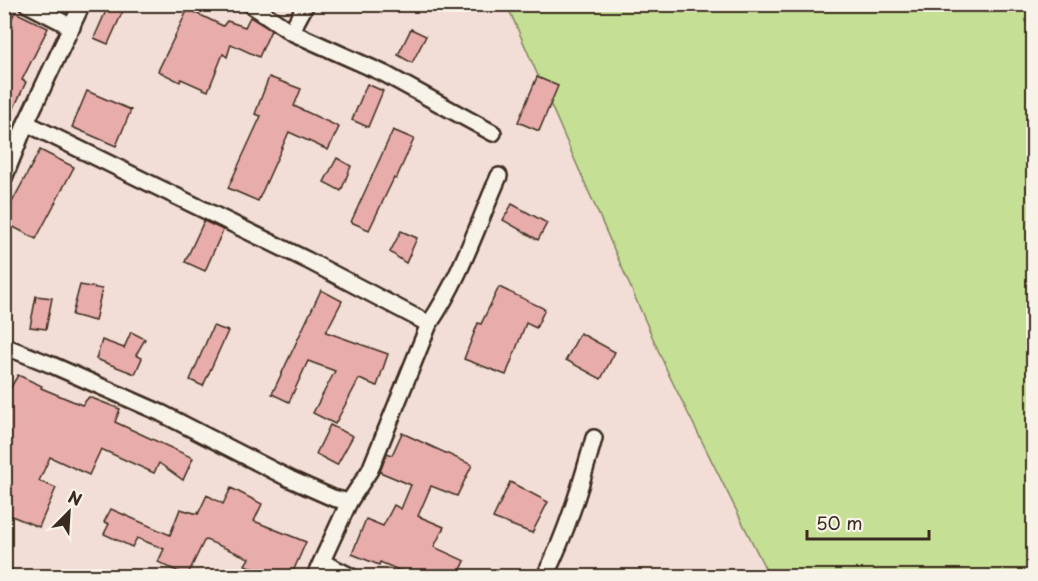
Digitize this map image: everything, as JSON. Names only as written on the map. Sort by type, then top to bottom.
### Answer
[{"type":"street","points":[[27,4],[72,27]]},
{"type":"street","points":[[4,177],[26,123],[82,4]]},
{"type":"street","points":[[250,4],[291,32],[385,74],[493,134]]},
{"type":"street","points":[[291,32],[306,4]]},
{"type":"street","points":[[26,123],[307,260],[429,324]]},
{"type":"street","points":[[315,576],[349,502],[370,470],[429,324],[439,310],[457,274],[499,176]]},
{"type":"street","points":[[4,346],[161,413],[290,479],[333,498],[349,502]]},
{"type":"street","points":[[545,576],[556,553],[580,486],[594,438]]},
{"type":"street","points":[[322,562],[350,576]]},
{"type":"green space","points":[[507,5],[1033,5],[1033,576],[769,576],[669,375]]},
{"type":"building","points":[[109,4],[126,4],[108,44],[94,38]]},
{"type":"building","points":[[188,9],[223,26],[227,21],[245,27],[250,17],[271,30],[259,57],[231,44],[227,57],[223,54],[208,91],[181,79],[180,82],[158,71]]},
{"type":"building","points":[[15,12],[48,28],[22,80],[26,82],[14,108],[4,104],[4,34]]},
{"type":"building","points":[[411,29],[426,36],[412,63],[398,55]]},
{"type":"building","points":[[269,77],[301,89],[294,106],[339,127],[328,150],[289,132],[258,201],[228,188],[261,116],[255,114]]},
{"type":"building","points":[[537,77],[558,86],[539,131],[518,122]]},
{"type":"building","points":[[367,84],[383,91],[368,127],[352,120]]},
{"type":"building","points":[[87,91],[131,110],[116,146],[72,127]]},
{"type":"building","points":[[393,130],[414,139],[369,230],[351,222]]},
{"type":"building","points":[[40,150],[74,167],[36,239],[4,222],[4,217]]},
{"type":"building","points":[[337,158],[351,166],[341,191],[324,182]]},
{"type":"building","points":[[512,204],[547,223],[538,240],[503,220]]},
{"type":"building","points":[[204,221],[223,230],[205,271],[185,262]]},
{"type":"building","points":[[401,231],[417,238],[406,263],[390,252]]},
{"type":"building","points":[[80,285],[102,289],[95,321],[72,315]]},
{"type":"building","points":[[499,287],[545,309],[536,328],[526,323],[506,375],[464,359],[478,323],[481,324]]},
{"type":"building","points":[[321,290],[342,301],[326,332],[388,354],[377,386],[359,379],[335,424],[313,413],[335,371],[308,361],[289,402],[272,394]]},
{"type":"building","points":[[36,296],[52,298],[46,329],[30,327]]},
{"type":"building","points":[[213,326],[228,331],[203,386],[190,380]]},
{"type":"building","points":[[131,332],[145,339],[136,355],[142,358],[135,374],[96,359],[102,340],[124,348]]},
{"type":"building","points":[[580,333],[615,352],[601,379],[566,360]]},
{"type":"building","points":[[18,375],[42,386],[41,388],[82,405],[89,397],[120,409],[115,422],[193,458],[183,480],[159,463],[154,473],[101,449],[89,475],[50,457],[39,481],[56,488],[39,527],[4,513],[4,464],[9,454],[4,452],[4,399]]},
{"type":"building","points":[[330,425],[353,436],[337,465],[316,454]]},
{"type":"building","points":[[402,433],[472,465],[457,496],[431,486],[418,516],[444,527],[434,547],[465,561],[458,576],[413,576],[380,562],[379,565],[352,554],[366,519],[383,526],[394,505],[401,509],[411,485],[380,472],[387,453],[392,455]]},
{"type":"building","points":[[510,482],[548,502],[532,533],[493,518]]},
{"type":"building","points":[[231,488],[262,504],[254,521],[306,542],[291,576],[271,576],[245,565],[249,558],[206,540],[187,576],[158,562],[164,549],[137,538],[132,547],[104,534],[109,524],[104,522],[111,509],[170,535],[180,509],[198,514],[207,495],[223,504]]}]
